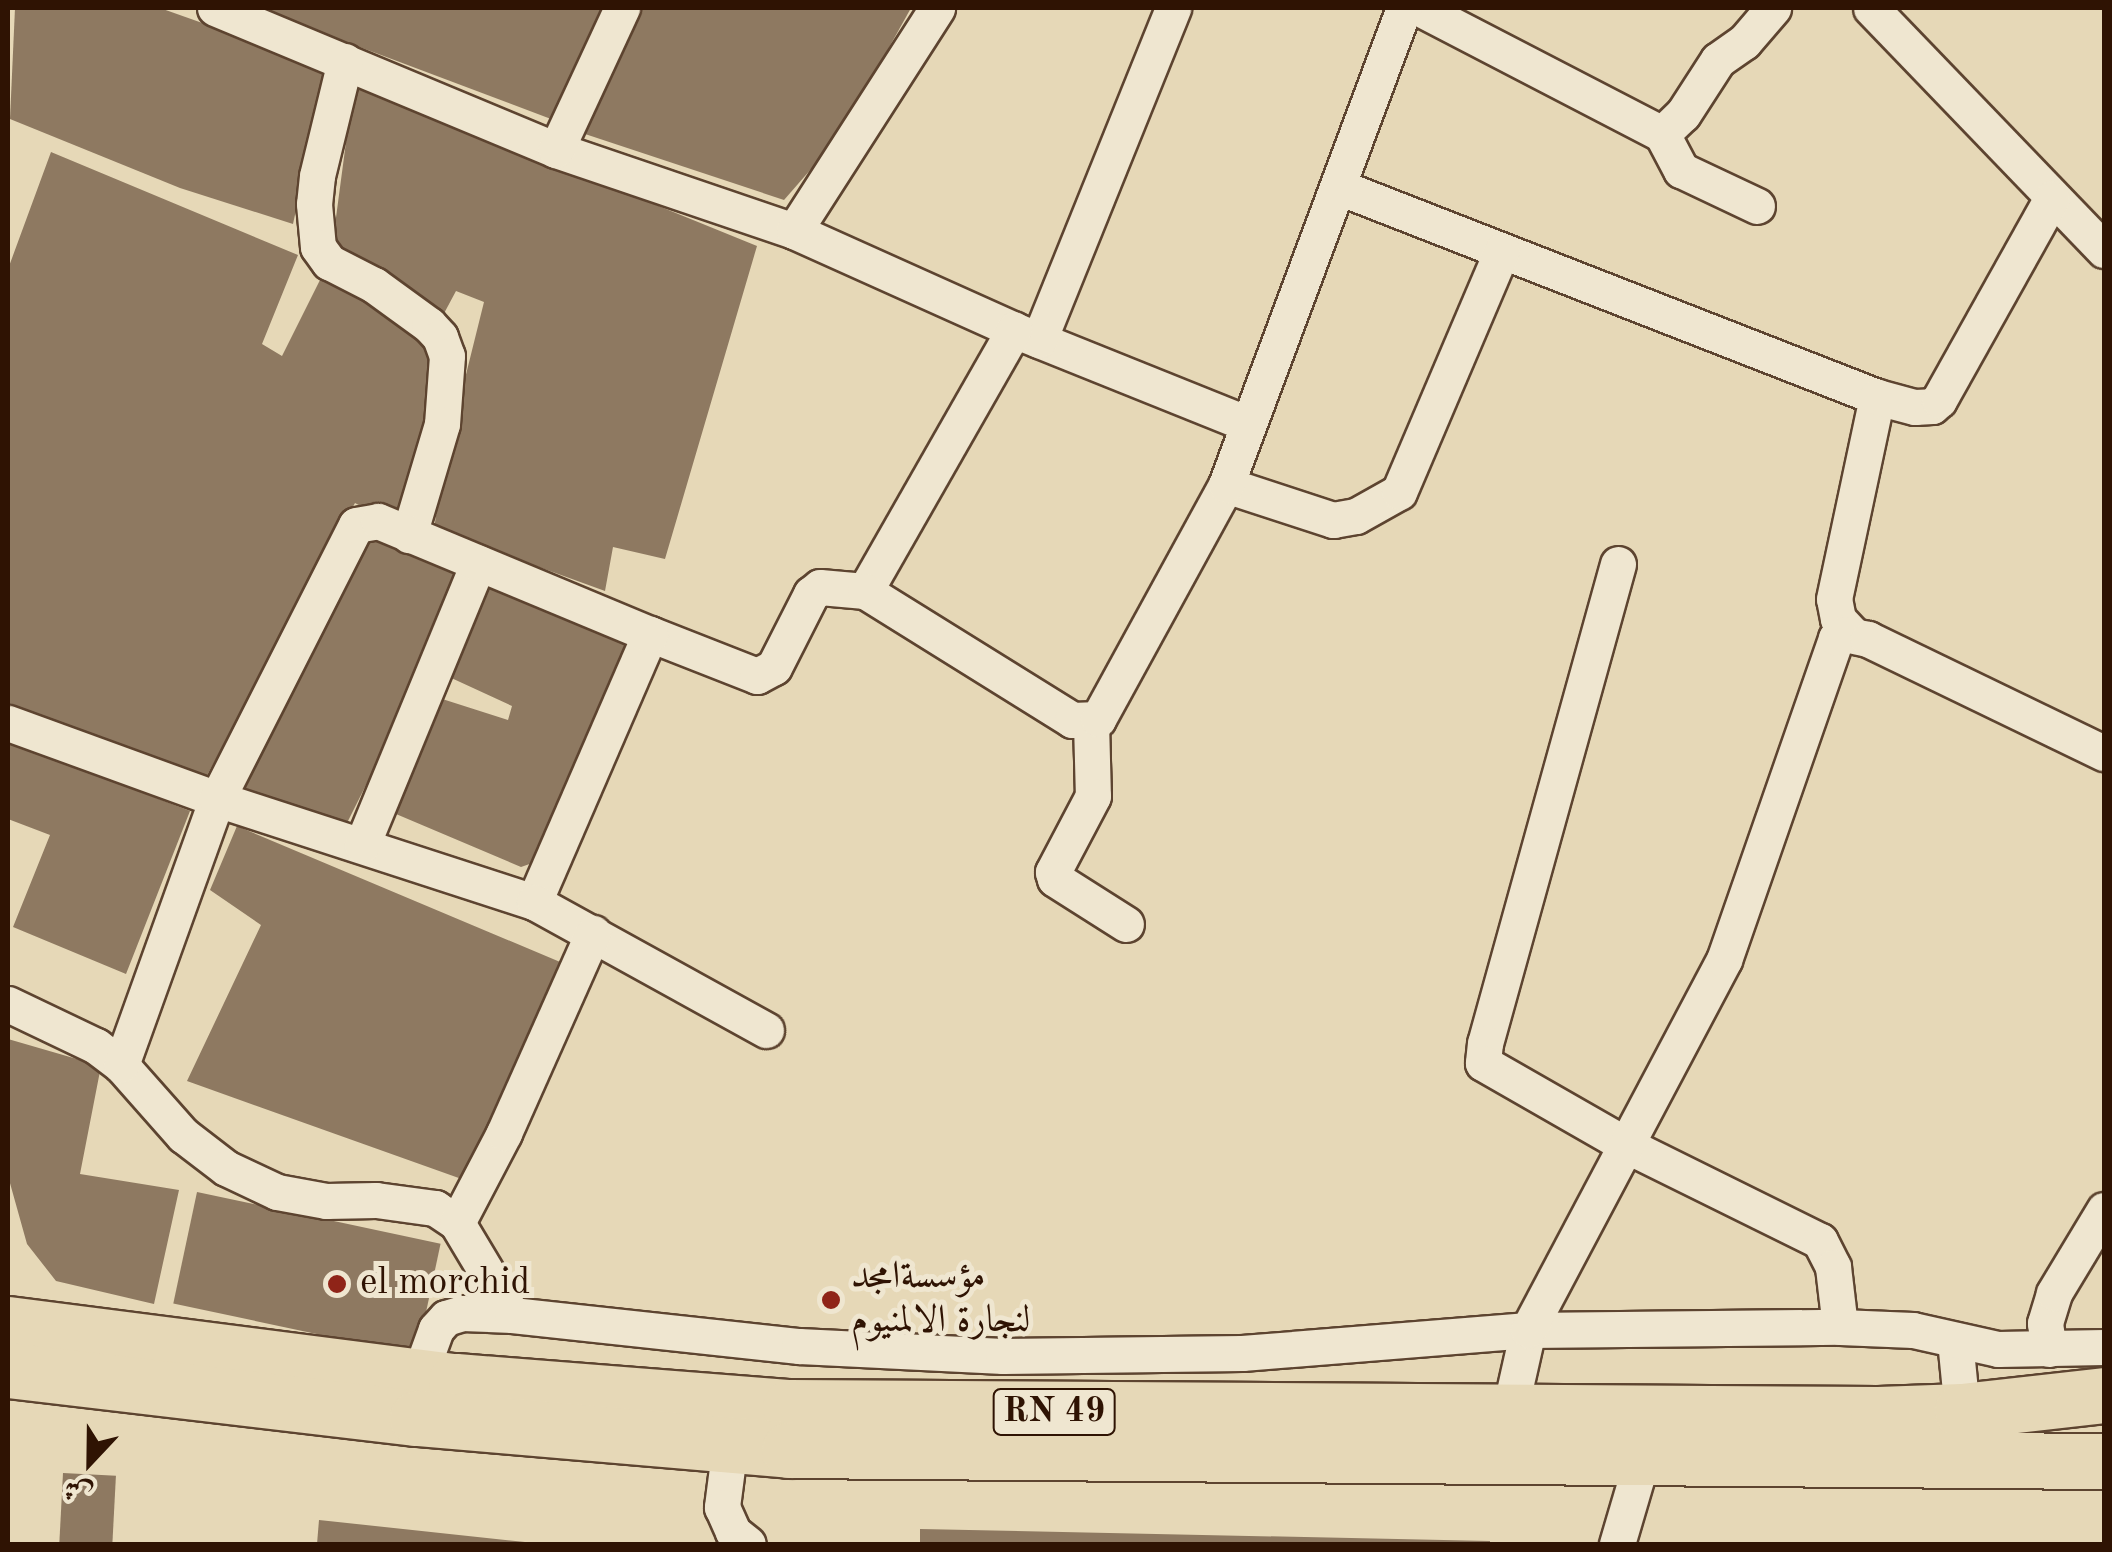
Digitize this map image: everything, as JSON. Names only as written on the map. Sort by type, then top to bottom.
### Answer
[{"type":"main road","name":"RN 49","points":[[8,1324],[419,1376],[790,1407],[1509,1414],[1962,1411],[2104,1395]]},
{"type":"main road","name":"RN 49","points":[[8,1370],[418,1418],[730,1446],[930,1454],[2104,1461]]},
{"type":"street","points":[[216,8],[556,150],[794,230],[1026,335],[1248,424]]},
{"type":"street","points":[[556,150],[622,8]]},
{"type":"street","points":[[794,230],[937,8]]},
{"type":"street","points":[[866,591],[1026,335],[1173,8]]},
{"type":"street","points":[[121,1065],[217,799],[356,525],[365,520],[378,521],[757,676],[774,667],[812,594],[833,586],[866,591],[1072,720],[1091,722],[1104,710],[1226,485],[1404,8]]},
{"type":"street","points":[[1418,8],[1662,134],[1681,170],[1757,206]]},
{"type":"street","points":[[1662,134],[1684,114],[1718,60],[1744,42],[1773,8]]},
{"type":"street","points":[[1871,8],[2104,250]]},
{"type":"street","points":[[344,61],[317,176],[314,215],[318,247],[329,262],[374,286],[429,325],[440,337],[446,356],[442,424],[409,535]]},
{"type":"street","points":[[1339,187],[1878,397],[1915,407],[1932,406],[1938,400],[2052,198]]},
{"type":"street","points":[[1226,485],[1333,520],[1356,516],[1399,492],[1502,250]]},
{"type":"street","points":[[1878,397],[1834,599],[1838,618],[1853,635],[2104,752]]},
{"type":"street","points":[[362,845],[478,562]]},
{"type":"street","points":[[1618,564],[1482,1055],[1492,1071],[1628,1146],[1820,1241],[1833,1267],[1840,1327]]},
{"type":"street","points":[[534,902],[650,634]]},
{"type":"street","points":[[1509,1414],[1528,1330],[1724,960],[1829,648],[1836,638],[1853,635]]},
{"type":"street","points":[[1091,722],[1093,796],[1053,872],[1054,879],[1126,924]]},
{"type":"street","points":[[8,723],[217,799],[534,902],[766,1030]]},
{"type":"street","points":[[457,1223],[504,1134],[593,933]]},
{"type":"street","points":[[8,1004],[83,1039],[121,1065],[182,1134],[226,1168],[277,1192],[326,1201],[416,1203],[457,1223],[512,1314]]},
{"type":"street","points":[[2049,1349],[2045,1324],[2054,1293],[2104,1210]]},
{"type":"street","points":[[419,1376],[436,1329],[446,1318],[462,1313],[512,1314],[799,1346],[1003,1356],[1242,1353],[1528,1330],[1840,1327],[1913,1330],[1998,1349],[2104,1347]]},
{"type":"street","points":[[1955,1340],[1962,1411]]},
{"type":"street","points":[[730,1446],[722,1507],[737,1540]]},
{"type":"street","points":[[1616,1544],[1642,1459]]},
{"type":"building","points":[[15,8],[160,8],[327,67],[293,224],[180,188],[10,119]]},
{"type":"building","points":[[256,8],[604,8],[551,119]]},
{"type":"building","points":[[637,8],[911,8],[839,137],[784,200],[579,132]]},
{"type":"building","points":[[354,82],[757,246],[665,559],[613,547],[605,591],[434,529],[444,463],[484,302],[456,291],[441,319],[331,255]]},
{"type":"building","points":[[51,152],[298,255],[262,344],[282,356],[325,270],[437,350],[427,456],[396,525],[355,503],[199,790],[8,715],[8,269]]},
{"type":"building","points":[[365,536],[463,568],[431,655],[347,823],[236,785]]},
{"type":"building","points":[[485,578],[638,637],[541,860],[521,867],[396,814],[436,697],[508,720],[512,706],[447,676]]},
{"type":"building","points":[[8,741],[190,811],[126,974],[13,927],[50,835],[8,819]]},
{"type":"building","points":[[237,826],[572,967],[470,1182],[187,1081],[261,925],[210,890]]},
{"type":"building","points":[[8,1039],[101,1066],[80,1174],[179,1190],[154,1304],[56,1281],[27,1244],[8,1176]]},
{"type":"building","points":[[197,1192],[441,1244],[417,1355],[173,1304]]},
{"type":"building","points":[[63,1473],[116,1476],[112,1544],[59,1544]]},
{"type":"building","points":[[319,1520],[525,1542],[525,1544],[317,1544]]},
{"type":"building","points":[[920,1529],[1490,1541],[1490,1544],[920,1544]]},
{"type":"place","name":"el morchid","points":[[337,1284]]},
{"type":"place","name":"مؤسسةامجد لنجارة الالمنيوم","points":[[831,1300]]}]
